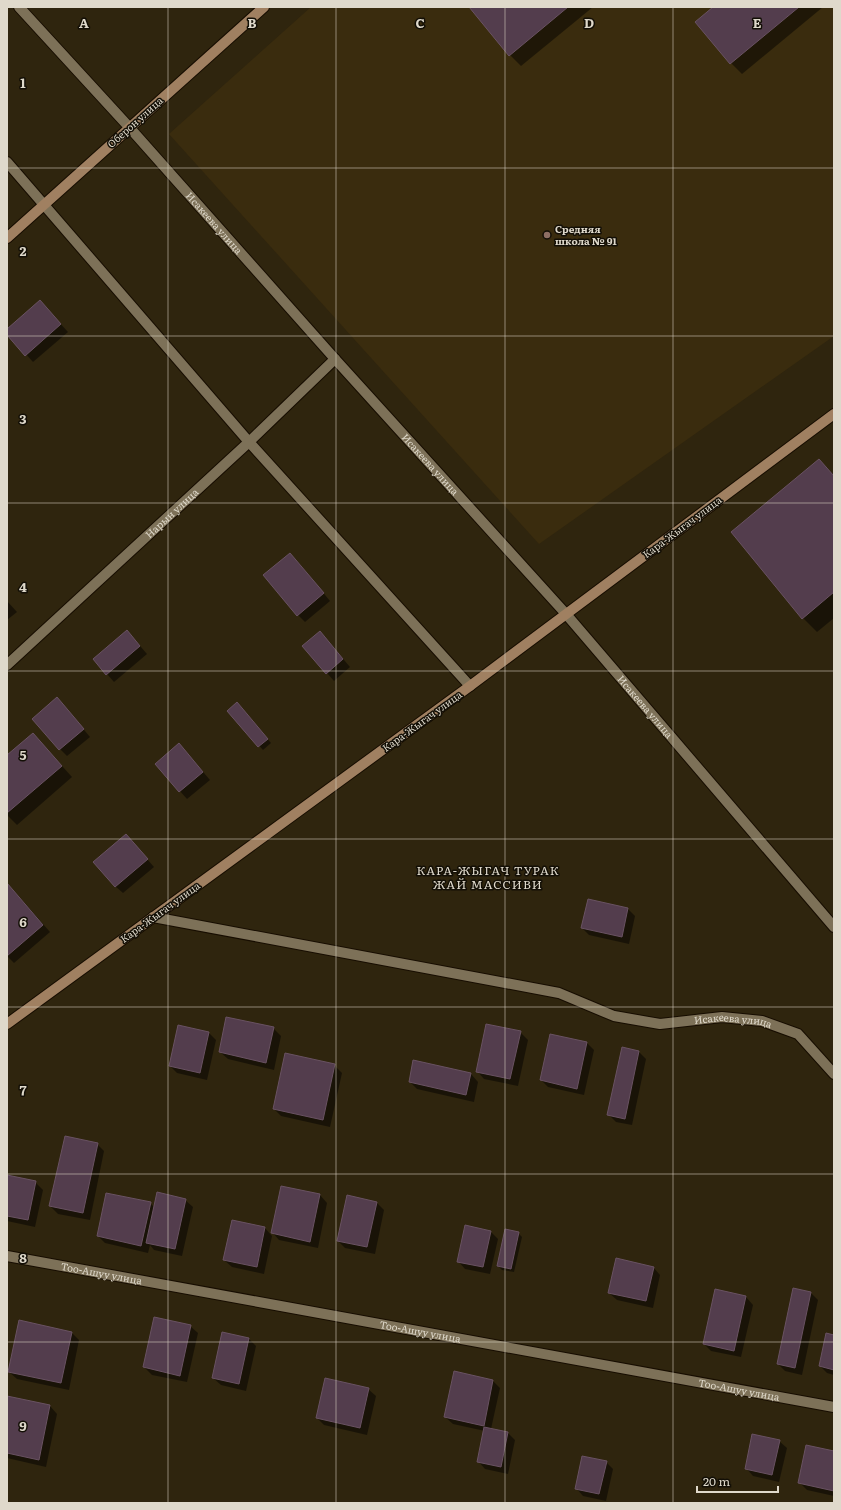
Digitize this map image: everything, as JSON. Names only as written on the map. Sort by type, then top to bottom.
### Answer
[{"type":"street","name":"Исакеева улица","points":[[19,7],[129,127],[335,359],[566,614],[834,927]]},
{"type":"street","name":"Оберон улица","points":[[7,238],[264,7]]},
{"type":"street","points":[[7,162],[249,442],[470,686]]},
{"type":"street","name":"Нарын улица","points":[[7,665],[249,442],[335,359]]},
{"type":"street","name":"Кара-Жыгач улица","points":[[7,1024],[470,686],[834,414]]},
{"type":"street","name":"Исакеева улица","points":[[153,917],[559,993],[614,1016],[660,1024],[722,1017],[762,1021],[798,1034],[834,1074]]},
{"type":"street","name":"Тоо-Ашуу улица","points":[[7,1256],[834,1407]]},
{"type":"shaded area","name":"Средняя школа № 91","points":[[311,7],[834,7],[834,336],[539,544],[169,134]]},
{"type":"building","points":[[469,7],[568,7],[509,56]]},
{"type":"building","points":[[713,7],[799,7],[730,64],[695,22]]},
{"type":"building","points":[[40,300],[61,324],[25,356],[7,335],[7,329]]},
{"type":"building","points":[[819,459],[834,476],[834,592],[802,619],[731,532]]},
{"type":"building","points":[[290,553],[324,593],[297,616],[263,575]]},
{"type":"building","points":[[127,630],[140,646],[106,675],[93,659]]},
{"type":"building","points":[[320,631],[343,659],[326,674],[302,646]]},
{"type":"building","points":[[57,697],[84,729],[59,750],[32,719]]},
{"type":"building","points":[[237,702],[268,739],[258,747],[227,711]]},
{"type":"building","points":[[33,733],[62,766],[7,813],[7,755]]},
{"type":"building","points":[[179,743],[203,772],[179,792],[155,764]]},
{"type":"building","points":[[126,834],[148,859],[115,887],[93,862]]},
{"type":"building","points":[[7,883],[43,925],[7,956]]},
{"type":"building","points":[[588,899],[628,908],[622,937],[581,928]]},
{"type":"building","points":[[226,1017],[274,1027],[266,1063],[219,1052]]},
{"type":"building","points":[[486,1024],[521,1031],[510,1079],[476,1072]]},
{"type":"building","points":[[178,1025],[209,1032],[200,1073],[169,1066]]},
{"type":"building","points":[[550,1034],[587,1042],[577,1089],[540,1080]]},
{"type":"building","points":[[622,1047],[639,1051],[625,1119],[607,1115]]},
{"type":"building","points":[[285,1053],[335,1064],[323,1120],[273,1109]]},
{"type":"building","points":[[413,1060],[471,1073],[466,1095],[409,1082]]},
{"type":"building","points":[[65,1136],[98,1143],[83,1213],[49,1206]]},
{"type":"building","points":[[7,1175],[36,1181],[28,1220],[7,1216]]},
{"type":"building","points":[[281,1186],[320,1194],[310,1242],[271,1233]]},
{"type":"building","points":[[157,1192],[186,1199],[175,1249],[146,1243]]},
{"type":"building","points":[[106,1193],[151,1202],[141,1246],[97,1236]]},
{"type":"building","points":[[347,1195],[377,1202],[367,1247],[337,1241]]},
{"type":"building","points":[[232,1220],[265,1227],[257,1267],[223,1260]]},
{"type":"building","points":[[465,1225],[491,1231],[483,1267],[457,1262]]},
{"type":"building","points":[[505,1229],[519,1232],[511,1269],[497,1266]]},
{"type":"building","points":[[616,1258],[654,1267],[646,1301],[608,1293]]},
{"type":"building","points":[[793,1288],[811,1292],[795,1368],[777,1364]]},
{"type":"building","points":[[715,1289],[746,1296],[734,1351],[703,1344]]},
{"type":"building","points":[[154,1317],[191,1325],[180,1376],[143,1367]]},
{"type":"building","points":[[19,1320],[72,1332],[61,1383],[8,1372]]},
{"type":"building","points":[[222,1332],[249,1338],[239,1384],[212,1378]]},
{"type":"building","points":[[826,1333],[834,1335],[834,1370],[819,1366]]},
{"type":"building","points":[[454,1371],[493,1380],[484,1426],[444,1417]]},
{"type":"building","points":[[325,1378],[369,1388],[360,1428],[316,1418]]},
{"type":"building","points":[[7,1396],[50,1405],[39,1460],[7,1453]]},
{"type":"building","points":[[484,1427],[508,1432],[501,1467],[477,1462]]},
{"type":"building","points":[[752,1434],[780,1440],[772,1475],[745,1469]]},
{"type":"building","points":[[806,1445],[834,1451],[834,1491],[798,1483]]},
{"type":"building","points":[[582,1456],[607,1461],[599,1494],[575,1489]]},
{"type":"place","name":"Средняя школа № 91","points":[[547,235]]},
{"type":"district","name":"КАРА-ЖЫГАЧ ТУРАК ЖАЙ МАССИВИ","points":[[488,878]]}]
